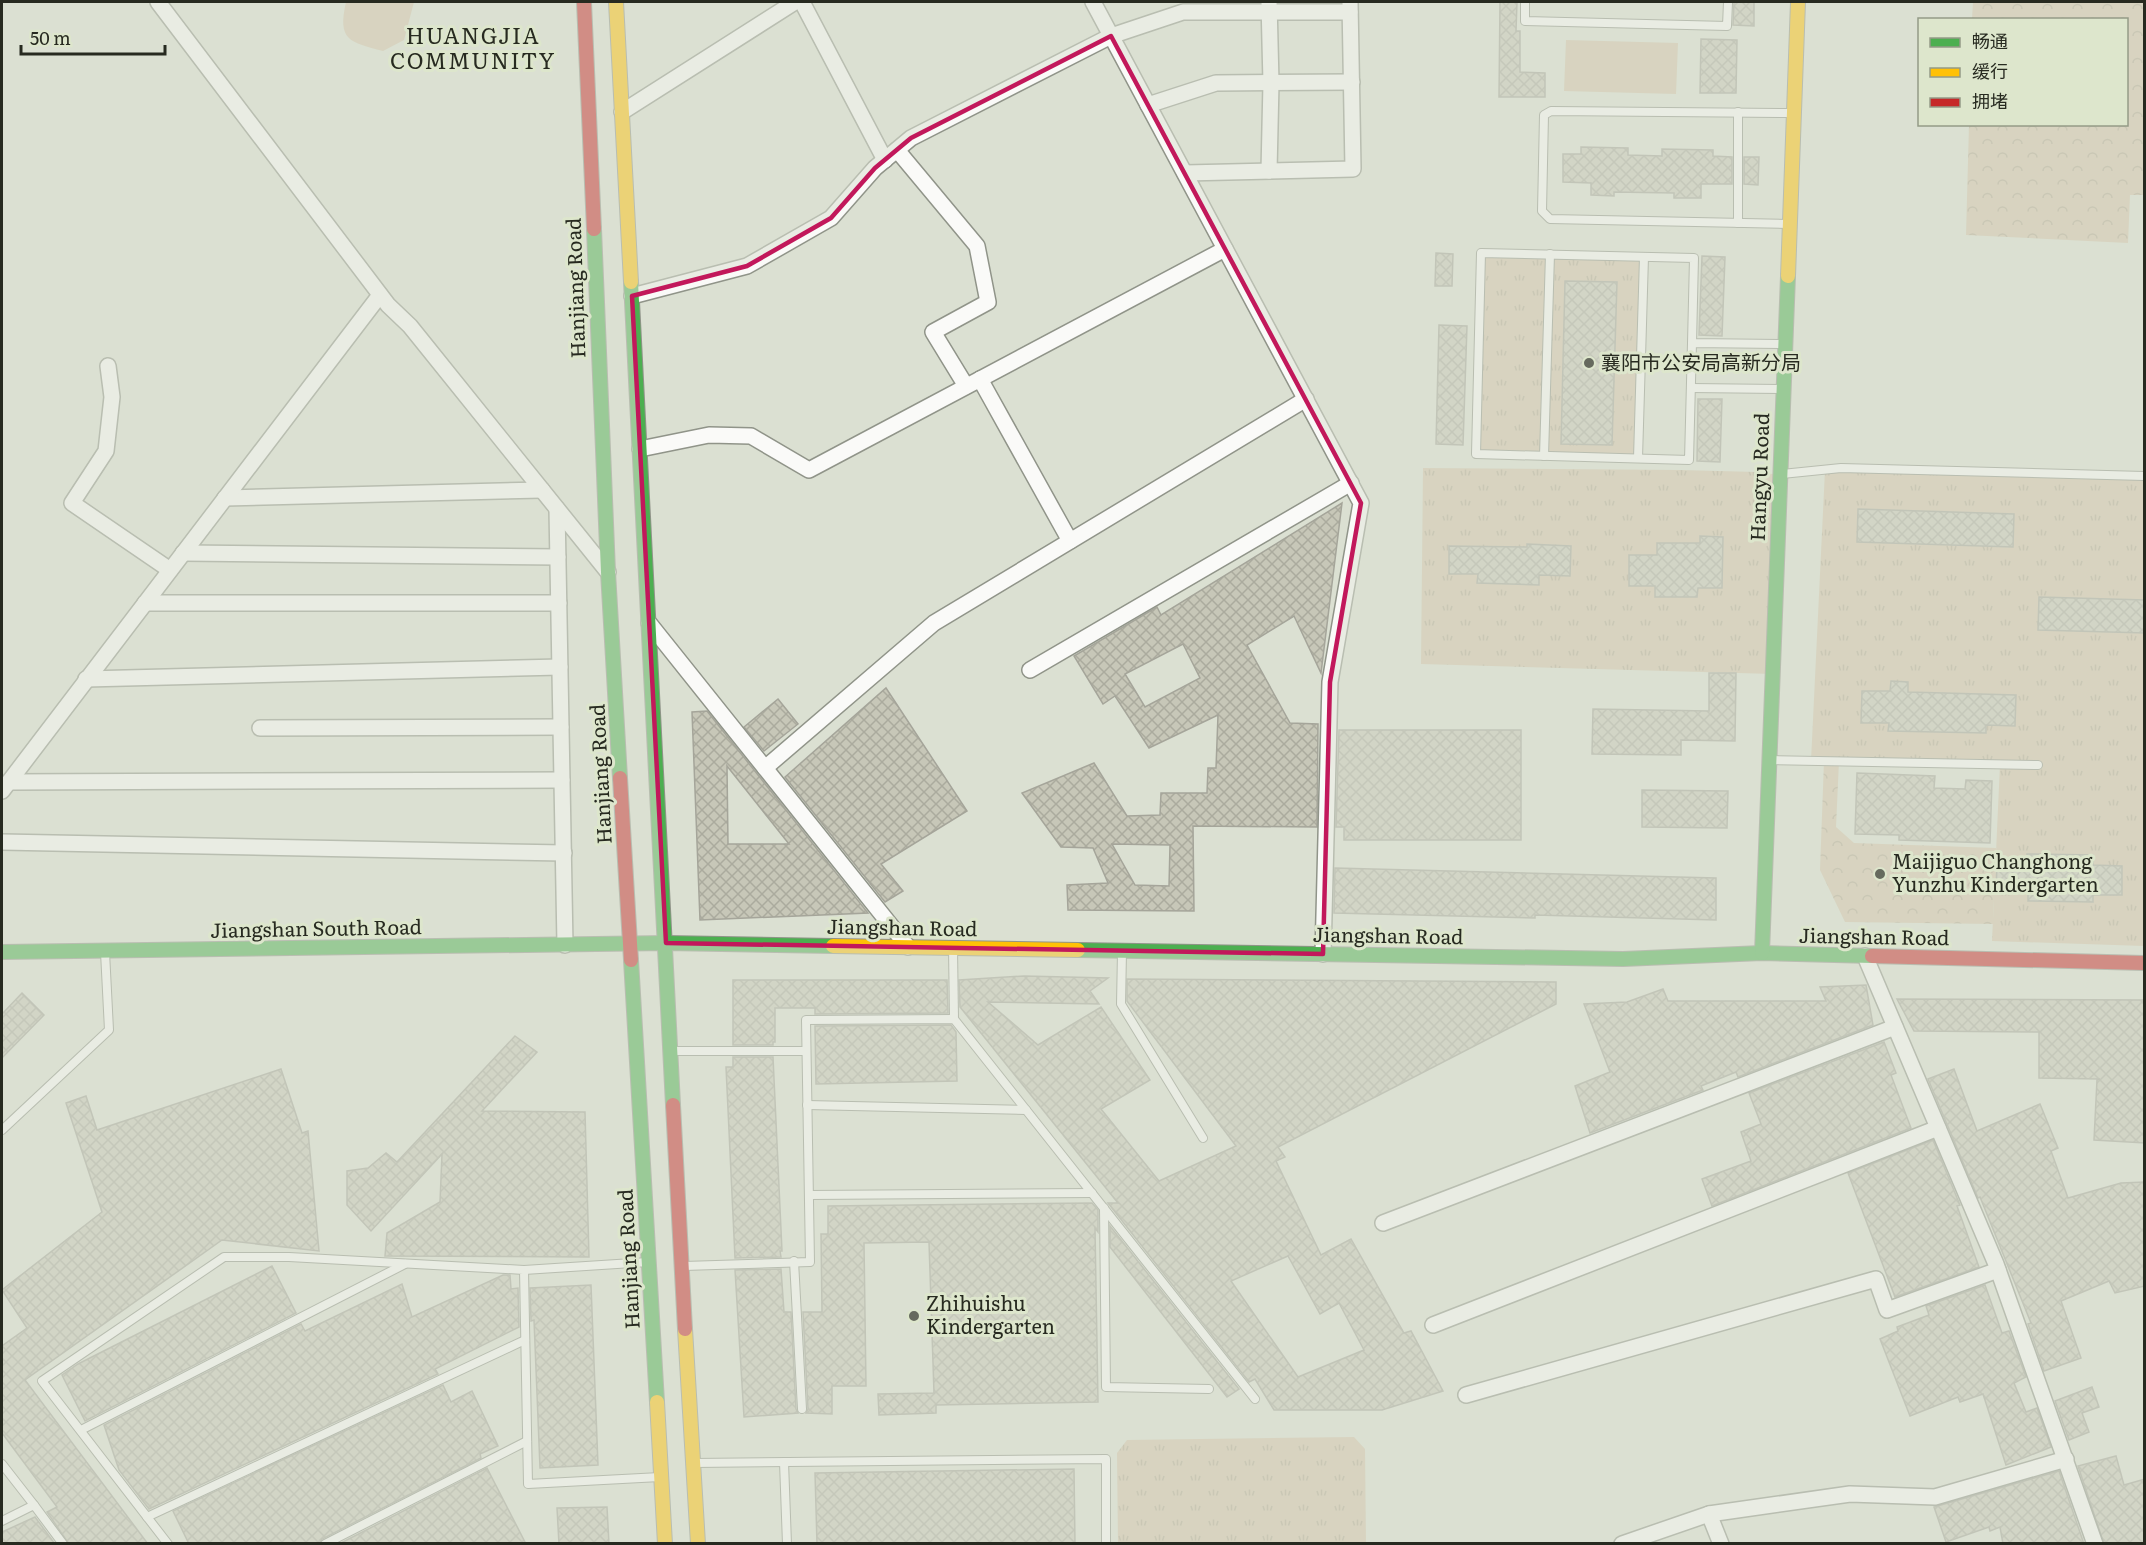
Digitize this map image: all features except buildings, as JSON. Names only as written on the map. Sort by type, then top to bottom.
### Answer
[{"type":"street","points":[[158,2],[380,295],[410,326],[608,572]]},
{"type":"street","name":"Hanjiang Road","points":[[584,2],[608,572],[665,1544]]},
{"type":"street","points":[[616,2],[698,1544]]},
{"type":"street","points":[[622,112],[795,2]]},
{"type":"street","points":[[802,2],[885,160]]},
{"type":"street","points":[[1093,2],[1362,503],[1330,682],[1323,954]]},
{"type":"street","name":"Hangyu Road","points":[[1762,953],[1798,2]]},
{"type":"street","points":[[632,296],[747,266],[831,218],[875,168],[911,138],[1111,36],[1183,12],[1269,7],[1350,7],[1353,169],[1185,173]]},
{"type":"street","points":[[1269,7],[1271,83],[1269,171]]},
{"type":"street","points":[[1148,105],[1216,83],[1352,82]]},
{"type":"street","points":[[897,150],[977,246],[988,302],[933,332],[966,386]]},
{"type":"street","points":[[640,449],[709,435],[751,436],[809,470],[1225,249]]},
{"type":"street","points":[[5,786],[380,295]]},
{"type":"street","points":[[108,366],[112,397],[106,451],[72,503],[170,570]]},
{"type":"street","points":[[980,379],[1071,541]]},
{"type":"street","points":[[765,768],[934,623],[1306,399]]},
{"type":"street","points":[[1030,670],[1351,483]]},
{"type":"street","points":[[225,498],[542,490]]},
{"type":"street","points":[[557,508],[565,945]]},
{"type":"street","points":[[183,553],[558,557]]},
{"type":"street","points":[[145,603],[559,603]]},
{"type":"street","points":[[649,622],[908,947]]},
{"type":"street","points":[[86,680],[560,667]]},
{"type":"street","points":[[260,728],[561,727]]},
{"type":"street","points":[[5,786],[562,780]]},
{"type":"street","points":[[2,842],[564,853]]},
{"type":"street","name":"Jiangshan Road","points":[[631,944],[1623,959],[1762,953],[2145,963]]},
{"type":"street","name":"Jiangshan South Road","points":[[2,952],[631,944]]},
{"type":"street","points":[[1865,956],[1998,1270],[2095,1544]]},
{"type":"street","points":[[1383,1223],[1895,1027]]},
{"type":"street","points":[[1433,1324],[1938,1128]]},
{"type":"street","points":[[1466,1395],[1876,1279],[1887,1310],[1998,1270]]},
{"type":"street","points":[[1622,1544],[1709,1514],[1850,1494],[1935,1497],[2066,1459]]},
{"type":"street","points":[[1709,1514],[1721,1544]]},
{"type":"lane","points":[[1525,2],[1525,21],[1727,26],[1728,2]]},
{"type":"lane","points":[[1789,224],[1550,219],[1542,211],[1544,115],[1551,111],[1794,112]]},
{"type":"lane","points":[[1738,112],[1738,223]]},
{"type":"lane","points":[[1481,253],[1644,257],[1694,258],[1689,460],[1476,454],[1481,253]]},
{"type":"lane","points":[[1544,456],[1550,255]]},
{"type":"lane","points":[[1638,458],[1644,257]]},
{"type":"lane","points":[[1692,343],[1785,344]]},
{"type":"lane","points":[[1691,388],[1783,389]]},
{"type":"lane","points":[[1780,475],[1840,468],[2145,476]]},
{"type":"lane","points":[[1769,760],[2038,765]]},
{"type":"lane","points":[[953,948],[954,1019],[1254,1399]]},
{"type":"lane","points":[[2,1130],[109,1030],[105,951]]},
{"type":"lane","points":[[1122,951],[1121,1004],[1203,1138]]},
{"type":"lane","points":[[682,1266],[810,1262],[806,1020],[954,1019]]},
{"type":"lane","points":[[671,1051],[806,1051]]},
{"type":"lane","points":[[807,1105],[1026,1110]]},
{"type":"lane","points":[[809,1195],[1092,1193]]},
{"type":"lane","points":[[1104,1208],[1106,1387],[1209,1389]]},
{"type":"lane","points":[[168,1544],[42,1381],[224,1257],[289,1257],[524,1270],[649,1262]]},
{"type":"lane","points":[[794,1261],[802,1409]]},
{"type":"lane","points":[[81,1430],[406,1264]]},
{"type":"lane","points":[[524,1270],[528,1484],[661,1477]]},
{"type":"lane","points":[[147,1517],[525,1340]]},
{"type":"lane","points":[[326,1544],[527,1441]]},
{"type":"lane","points":[[692,1463],[1106,1459],[1106,1544]]},
{"type":"lane","points":[[784,1462],[787,1544]]},
{"type":"lane","points":[[2,1464],[63,1544]]},
{"type":"lane","points":[[2,1521],[34,1505]]},
{"type":"highlighted area","points":[[1111,36],[1361,503],[1330,682],[1323,954],[666,943],[632,296],[747,266],[831,218],[875,168],[911,138]]},
{"type":"green space","points":[[346,2],[414,2],[404,40],[383,51],[354,42],[345,32],[343,25]]},
{"type":"green space","points":[[1973,2],[2144,2],[2144,195],[2130,195],[2128,243],[1966,235],[1969,126],[2128,126],[2128,18],[1972,18]]},
{"type":"green space","points":[[1566,40],[1678,43],[1676,94],[1564,91]]},
{"type":"green space","points":[[1481,253],[1644,257],[1638,458],[1476,454]]},
{"type":"green space","points":[[1423,468],[1680,470],[1757,472],[1780,475],[1773,674],[1421,664]]},
{"type":"green space","points":[[1825,470],[2144,476],[2144,946],[1992,941],[2000,764],[1811,761]]},
{"type":"green space","points":[[1824,761],[1839,761],[1836,827],[1854,843],[1996,848],[1993,924],[1845,922],[1820,870]]},
{"type":"green space","points":[[1354,1437],[1365,1449],[1366,1543],[1118,1543],[1117,1453],[1127,1440]]},
{"type":"traffic: fast","points":[[594,229],[608,572],[620,778]]},
{"type":"traffic: fast","points":[[1762,953],[1788,276]]},
{"type":"traffic: fast","points":[[631,282],[673,1105]]},
{"type":"traffic: fast","points":[[2,952],[666,943],[833,946]]},
{"type":"traffic: fast","points":[[1078,950],[1623,959],[1762,953],[1872,956]]},
{"type":"traffic: fast","points":[[631,960],[657,1402]]},
{"type":"traffic: slow","points":[[616,2],[631,282]]},
{"type":"traffic: slow","points":[[1788,276],[1798,2]]},
{"type":"traffic: slow","points":[[833,946],[1078,950]]},
{"type":"traffic: slow","points":[[685,1329],[698,1544]]},
{"type":"traffic: slow","points":[[657,1402],[665,1544]]},
{"type":"traffic: jam","points":[[584,2],[594,229]]},
{"type":"traffic: jam","points":[[620,778],[631,960]]},
{"type":"traffic: jam","points":[[1872,956],[2144,963]]},
{"type":"traffic: jam","points":[[673,1105],[685,1329]]},
{"type":"place","name":"襄阳市公安局高新分局","points":[[1589,363]]},
{"type":"place","name":"Maijiguo Changhong Yunzhu Kindergarten","points":[[1880,874]]},
{"type":"place","name":"Zhihuishu Kindergarten","points":[[914,1316]]},
{"type":"district","name":"HUANGJIA COMMUNITY","points":[[473,48]]}]
